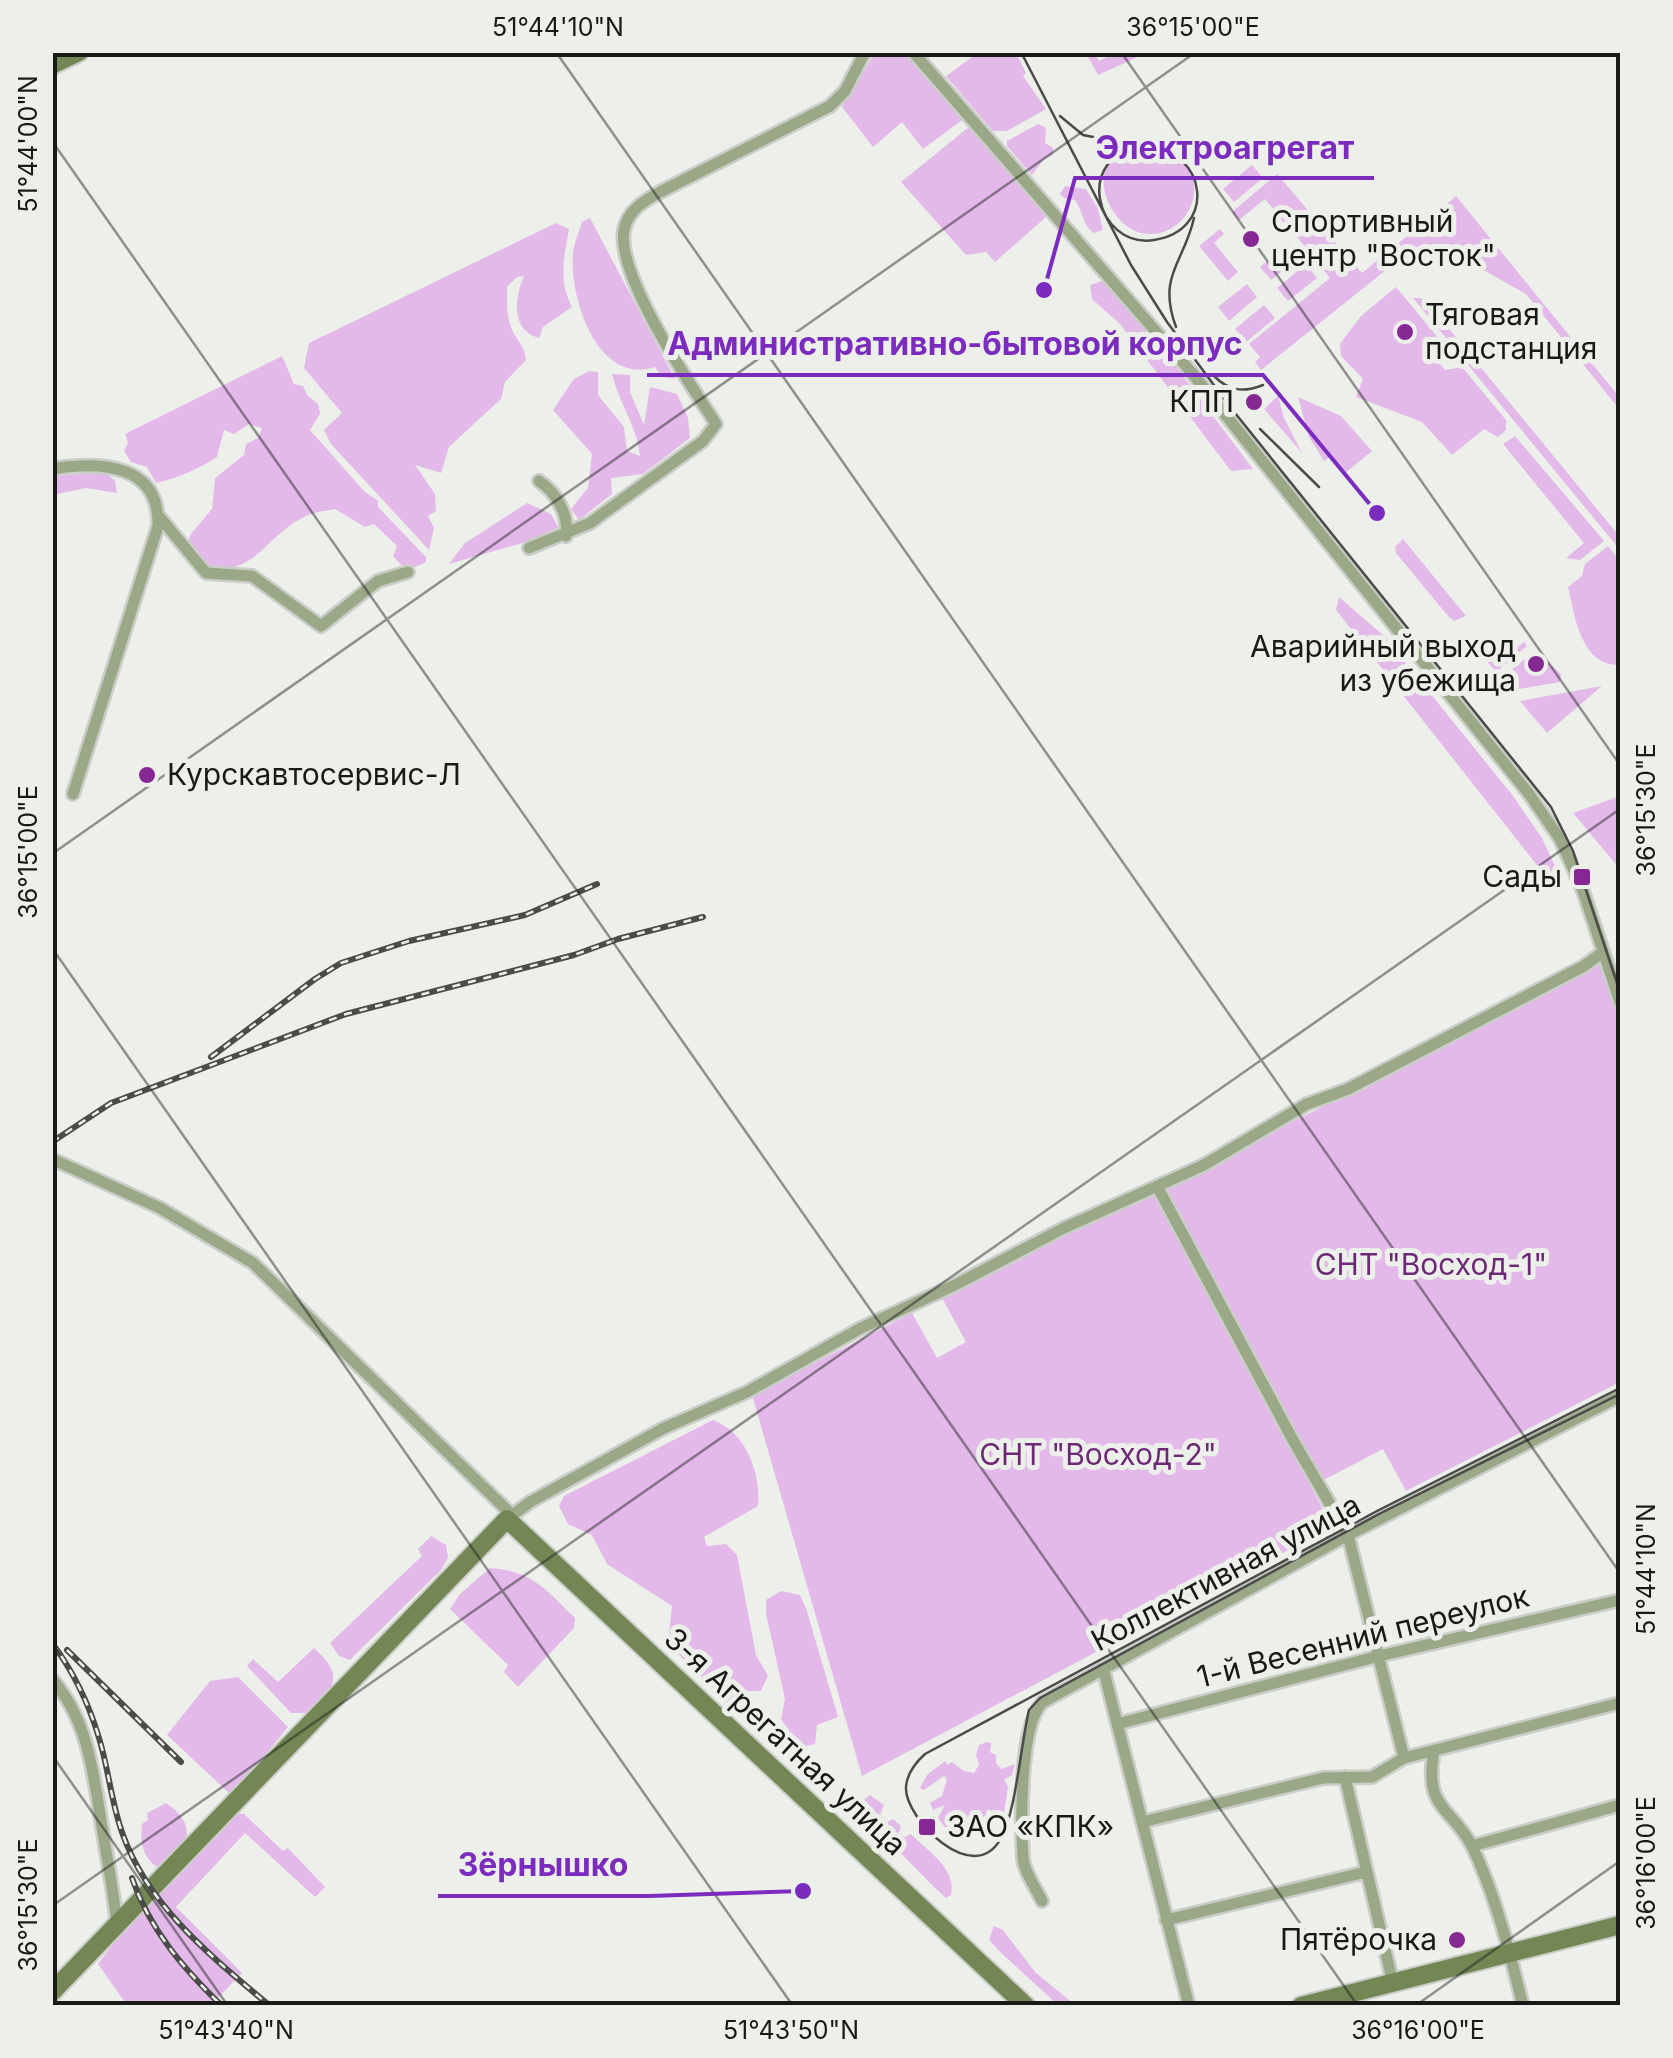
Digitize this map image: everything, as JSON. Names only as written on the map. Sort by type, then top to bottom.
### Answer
[{"type":"street","points":[[52,66],[79,52]]},
{"type":"street","points":[[529,548],[590,523],[704,440],[716,424],[675,359],[626,260],[624,228],[628,218],[642,202],[660,192],[830,106],[845,91],[866,52]]},
{"type":"street","points":[[913,52],[1192,373],[1529,794],[1560,839],[1583,891],[1620,1002]]},
{"type":"street","points":[[52,469],[82,465],[118,468],[144,483],[159,505],[158,526],[73,794]]},
{"type":"street","points":[[539,481],[558,500],[568,530],[566,536]]},
{"type":"street","points":[[158,515],[206,574],[252,576],[321,626],[378,582],[408,572]]},
{"type":"street","points":[[52,1992],[509,1516],[664,1428],[747,1392],[861,1328],[1204,1164],[1307,1104],[1348,1089],[1584,966],[1603,952]]},
{"type":"street","points":[[52,1159],[160,1208],[253,1263],[509,1516]]},
{"type":"street","points":[[1157,1186],[1348,1534],[1404,1758]]},
{"type":"street","name":"Коллективная улица","points":[[1042,1901],[1023,1862],[1023,1798],[1032,1719],[1043,1702],[1348,1534],[1620,1396]]},
{"type":"street","name":"3-я Агрегатная улица","points":[[509,1516],[1026,2005]]},
{"type":"street","name":"1-й Весенний переулок","points":[[1117,1724],[1379,1656],[1620,1600]]},
{"type":"street","points":[[1104,1668],[1188,2006]]},
{"type":"street","points":[[52,1679],[88,1746],[98,1785],[116,1926]]},
{"type":"street","points":[[1142,1822],[1323,1778],[1372,1777],[1404,1758],[1620,1702]]},
{"type":"street","points":[[1434,1751],[1432,1783],[1440,1809],[1472,1846],[1510,1954],[1523,2006]]},
{"type":"street","points":[[1345,1777],[1393,1984]]},
{"type":"street","points":[[1472,1846],[1620,1805]]},
{"type":"street","points":[[1166,1920],[1366,1872]]},
{"type":"street","points":[[1302,2006],[1620,1924]]},
{"type":"green space","points":[[875,53],[908,53],[965,118],[923,149],[902,122],[873,147],[842,107]]},
{"type":"green space","points":[[978,53],[1016,53],[1026,73],[1023,76],[1046,109],[1007,131],[993,131],[946,76]]},
{"type":"green space","points":[[1086,53],[1093,53],[1099,61],[1116,53],[1140,56],[1098,75]]},
{"type":"green space","points":[[1038,124],[1046,128],[1045,143],[1053,148],[1053,154],[1032,175],[1007,141]]},
{"type":"green space","points":[[969,127],[1047,211],[1045,218],[995,262],[986,252],[966,255],[901,182]]},
{"type":"green space","points":[[1134,145],[1173,153],[1191,173],[1192,204],[1172,228],[1152,234],[1134,230],[1119,219],[1109,203],[1104,185],[1106,168],[1115,154]]},
{"type":"green space","points":[[1252,165],[1263,178],[1234,202],[1223,189]]},
{"type":"green space","points":[[1277,174],[1362,273],[1456,196],[1620,398],[1620,410],[1526,294],[1446,249],[1423,245],[1411,250],[1261,370],[1255,362],[1260,357],[1249,344],[1330,278],[1293,232],[1289,235],[1288,228],[1265,199],[1239,220],[1232,212]]},
{"type":"green space","points":[[1065,186],[1086,189],[1098,209],[1103,230],[1093,233],[1089,229],[1075,200],[1060,194]]},
{"type":"green space","points":[[590,218],[675,379],[662,377],[655,367],[635,369],[617,363],[591,334],[573,271],[573,253],[582,222]]},
{"type":"green space","points":[[556,223],[569,229],[564,278],[572,307],[543,327],[539,338],[523,328],[517,313],[524,276],[507,287],[510,325],[526,360],[505,382],[501,399],[449,447],[441,473],[415,465],[435,494],[436,511],[428,516],[434,528],[429,550],[331,444],[324,430],[342,413],[304,368],[309,343]]},
{"type":"green space","points":[[1220,229],[1224,234],[1214,243],[1238,272],[1228,281],[1199,246]]},
{"type":"green space","points":[[1289,244],[1300,257],[1271,280],[1260,267]]},
{"type":"green space","points":[[1306,264],[1317,278],[1288,301],[1277,288]]},
{"type":"green space","points":[[1102,281],[1137,315],[1253,469],[1231,471],[1120,324],[1092,299],[1090,285]]},
{"type":"green space","points":[[1247,284],[1257,297],[1229,321],[1218,307]]},
{"type":"green space","points":[[1396,287],[1445,346],[1434,357],[1445,370],[1462,367],[1506,420],[1506,430],[1498,437],[1484,429],[1452,455],[1422,422],[1356,397],[1363,379],[1341,356],[1340,344],[1361,316]]},
{"type":"green space","points":[[1413,298],[1428,303],[1620,537],[1620,550]]},
{"type":"green space","points":[[1264,305],[1275,318],[1246,342],[1235,329]]},
{"type":"green space","points":[[282,356],[294,384],[303,386],[318,404],[320,414],[310,430],[364,491],[378,501],[378,507],[426,557],[426,562],[411,569],[402,566],[393,556],[397,546],[374,524],[365,527],[335,509],[304,517],[238,566],[208,570],[188,545],[190,535],[212,509],[215,478],[244,455],[246,444],[258,438],[262,428],[249,424],[234,434],[224,430],[217,457],[188,473],[156,483],[147,467],[131,462],[124,451],[128,443],[125,434]]},
{"type":"green space","points":[[589,371],[598,372],[598,395],[624,427],[627,451],[640,456],[612,374],[630,375],[630,392],[644,425],[650,387],[677,394],[688,418],[690,438],[643,474],[611,478],[612,494],[579,520],[571,509],[588,488],[592,454],[553,410],[574,379]]},
{"type":"green space","points":[[1278,396],[1284,418],[1302,453],[1264,409]]},
{"type":"green space","points":[[1298,397],[1341,416],[1372,451],[1344,474],[1331,456],[1324,461],[1309,437]]},
{"type":"green space","points":[[1515,436],[1604,541],[1580,560],[1566,558],[1584,543],[1503,444]]},
{"type":"green space","points":[[105,472],[115,481],[117,493],[86,488],[53,495],[53,476]]},
{"type":"green space","points":[[527,503],[551,514],[561,532],[449,564],[465,543]]},
{"type":"green space","points":[[1403,539],[1466,616],[1454,621],[1448,616],[1396,553],[1395,547]]},
{"type":"green space","points":[[1608,546],[1620,561],[1620,665],[1607,663],[1588,649],[1577,625],[1568,587],[1582,576],[1585,564]]},
{"type":"green space","points":[[1339,597],[1384,636],[1513,796],[1542,838],[1560,877],[1547,878],[1336,610]]},
{"type":"green space","points":[[1485,638],[1502,659],[1524,642],[1527,646],[1496,672],[1479,652],[1479,642]]},
{"type":"green space","points":[[1537,652],[1561,674],[1560,682],[1513,690],[1502,678]]},
{"type":"green space","points":[[1602,686],[1547,733],[1520,701]]},
{"type":"green space","points":[[1617,797],[1620,801],[1620,869],[1573,813]]},
{"type":"green space","name":"СНТ \"Восход-1\"","points":[[1602,960],[1620,1013],[1620,1382],[1406,1491],[1383,1449],[1320,1482],[1162,1187]]},
{"type":"green space","name":"СНТ \"Восход-2\"","points":[[1154,1190],[1332,1527],[862,1776],[752,1395],[912,1313],[937,1358],[966,1342],[942,1298]]},
{"type":"green space","points":[[713,1420],[743,1444],[754,1467],[758,1493],[758,1506],[704,1537],[707,1546],[726,1544],[737,1555],[756,1655],[768,1676],[761,1691],[745,1691],[729,1704],[668,1644],[672,1606],[607,1564],[592,1535],[568,1524],[559,1506],[564,1496]]},
{"type":"green space","points":[[431,1536],[446,1545],[448,1557],[441,1570],[350,1660],[339,1656],[330,1643],[422,1556],[418,1549]]},
{"type":"green space","points":[[490,1568],[528,1578],[575,1618],[574,1628],[518,1687],[504,1672],[508,1665],[450,1609],[460,1594]]},
{"type":"green space","points":[[781,1591],[800,1595],[806,1608],[838,1717],[817,1725],[815,1744],[801,1747],[781,1719],[785,1699],[766,1614],[766,1600]]},
{"type":"green space","points":[[314,1648],[330,1666],[333,1681],[309,1713],[291,1713],[247,1666],[253,1659],[278,1682]]},
{"type":"green space","points":[[238,1677],[288,1727],[229,1793],[167,1735],[210,1681]]},
{"type":"green space","points":[[991,1743],[990,1752],[996,1755],[1001,1769],[1015,1764],[1012,1775],[1004,1780],[1008,1787],[1003,1819],[988,1809],[978,1832],[971,1831],[969,1824],[958,1837],[952,1837],[938,1818],[945,1805],[933,1810],[930,1803],[942,1796],[947,1779],[944,1776],[924,1790],[920,1788],[927,1775],[945,1761],[974,1773],[979,1765],[979,1745]]},
{"type":"green space","points":[[870,1795],[884,1805],[880,1815],[887,1822],[893,1819],[901,1826],[899,1833],[905,1837],[911,1834],[945,1868],[952,1885],[951,1895],[946,1898],[936,1889],[862,1814],[864,1800]]},
{"type":"green space","points":[[166,1803],[181,1817],[187,1837],[157,1867],[143,1848],[142,1824],[148,1820],[147,1813]]},
{"type":"green space","points":[[235,1813],[244,1814],[283,1851],[288,1848],[325,1887],[315,1897],[245,1833],[176,1907],[242,1973],[211,2005],[127,2005],[98,1964],[128,1924]]},
{"type":"green space","points":[[994,1926],[1003,1930],[1035,1972],[1075,2005],[1058,2005],[998,1950],[989,1940]]},
{"type":"tram line","points":[[1021,52],[1131,265],[1167,322],[1231,408],[1551,807],[1573,851],[1620,992]]},
{"type":"tram line","points":[[1060,116],[1083,135],[1135,145]]},
{"type":"tram line","points":[[1145,146],[1166,151],[1182,161],[1193,175],[1197,191],[1196,207],[1188,222],[1174,234],[1154,240],[1134,239],[1117,230],[1100,199],[1100,181],[1107,165],[1122,152],[1145,146]]},
{"type":"tram line","points":[[1176,327],[1169,294],[1194,218]]},
{"type":"tram line","points":[[1214,376],[1237,389],[1263,385]]},
{"type":"tram line","points":[[1260,429],[1319,487]]},
{"type":"tram line","points":[[1620,1388],[1377,1511],[925,1754],[912,1769],[906,1787],[916,1815],[943,1843],[959,1852],[974,1856],[989,1852],[1006,1826],[1029,1710],[1040,1698],[1379,1514],[1620,1394]]},
{"type":"railway","points":[[211,1057],[341,963],[409,941],[525,915],[597,884]]},
{"type":"railway","points":[[52,1142],[111,1103],[346,1014],[703,917]]},
{"type":"railway","points":[[52,1643],[90,1713],[123,1835],[134,1861],[184,1929],[270,2006]]},
{"type":"railway","points":[[67,1650],[181,1762]]},
{"type":"railway","points":[[132,1878],[148,1915],[169,1947],[222,2006]]},
{"type":"place","name":"Спортивный центр \"Восток\"","points":[[1251,239]]},
{"type":"place","name":"Электроагрегат","points":[[1044,290]]},
{"type":"place","name":"Тяговая подстанция","points":[[1405,332]]},
{"type":"place","name":"КПП","points":[[1254,402]]},
{"type":"place","name":"Административно-бытовой корпус","points":[[1377,513]]},
{"type":"place","name":"Аварийный выход из убежища","points":[[1536,664]]},
{"type":"place","name":"Курскавтосервис-Л","points":[[147,775]]},
{"type":"place","name":"Сады","points":[[1582,877]]},
{"type":"place","name":"ЗАО «КПК»","points":[[927,1827]]},
{"type":"place","name":"Зёрнышко","points":[[803,1891]]},
{"type":"place","name":"Пятёрочка","points":[[1457,1940]]}]
